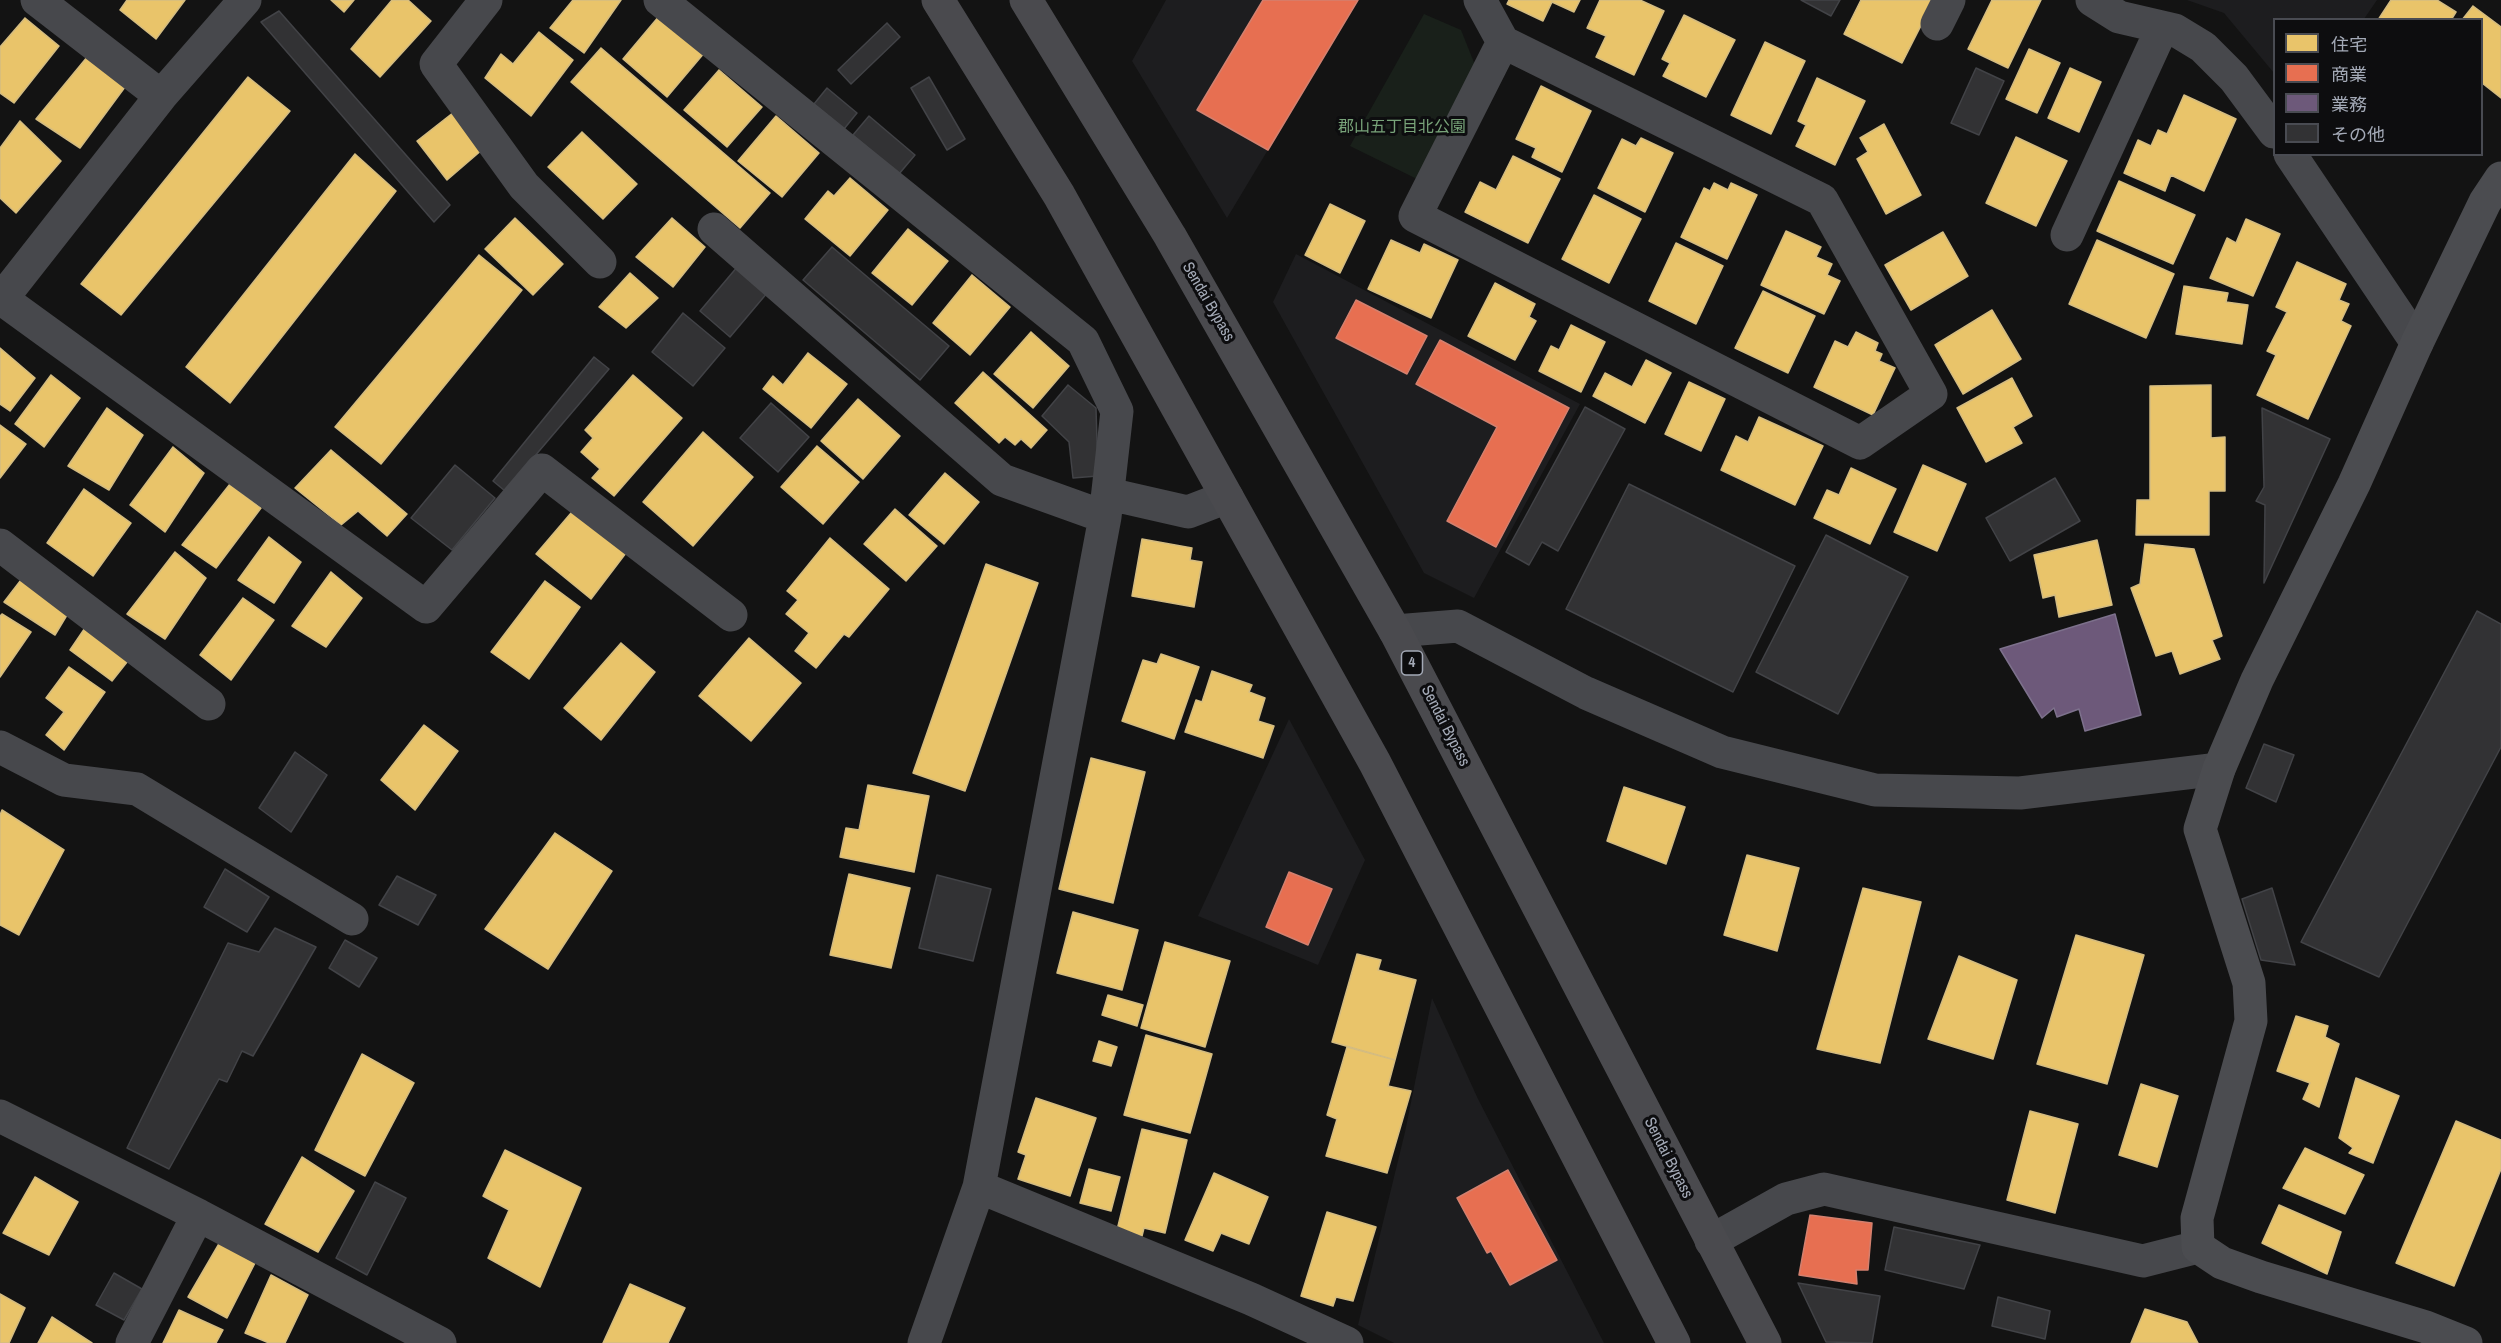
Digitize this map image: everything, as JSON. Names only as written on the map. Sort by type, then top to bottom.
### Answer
[{"type":"highway","points":[[938,0],[1059,195],[1381,774],[1674,1343]]},
{"type":"highway","name":"Sendai Bypass","points":[[1026,0],[1170,237],[1395,631],[1765,1343]]},
{"type":"street","points":[[37,0],[161,96]]},
{"type":"street","points":[[486,0],[436,64],[524,186],[600,262]]},
{"type":"street","points":[[660,0],[1083,341],[1117,411],[1107,505],[979,1187],[924,1343]]},
{"type":"street","points":[[1480,0],[1503,42],[1822,200],[1931,394],[1860,443],[1415,216],[1503,42]]},
{"type":"street","points":[[2092,0],[2119,17],[2175,30],[2203,47],[2234,78],[2273,131]]},
{"type":"street","points":[[242,1],[161,96],[1,300],[426,607],[542,470],[731,615]]},
{"type":"street","points":[[2067,235],[2162,28]]},
{"type":"street","points":[[2291,156],[2418,343]]},
{"type":"street","points":[[2198,1247],[2197,1218],[2251,1021],[2249,983],[2200,829],[2219,769],[2257,680],[2354,484],[2485,202],[2501,178]]},
{"type":"street","points":[[714,229],[1002,480],[1107,505],[1188,512],[1227,497]]},
{"type":"street","points":[[0,545],[209,704]]},
{"type":"street","points":[[1395,631],[1458,626],[1586,693],[1722,752],[1875,790],[2020,793],[2219,769]]},
{"type":"street","points":[[0,747],[64,780],[137,789],[352,919]]},
{"type":"street","points":[[0,1116],[198,1215],[440,1343]]},
{"type":"street","points":[[979,1187],[1251,1299],[1347,1343]]},
{"type":"street","points":[[1711,1241],[1786,1199],[1824,1190],[2143,1261],[2198,1247],[2222,1263],[2261,1277],[2426,1327],[2466,1343]]},
{"type":"street","points":[[132,1343],[198,1215]]},
{"type":"shaded area","points":[[1166,0],[1358,0],[1227,218],[1132,61]]},
{"type":"shaded area","points":[[2187,0],[2377,0],[2365,18],[2273,18],[2273,72],[2224,13]]},
{"type":"shaded area","points":[[1296,254],[1580,404],[1474,598],[1424,573],[1273,302]]},
{"type":"shaded area","points":[[1289,719],[1365,860],[1318,965],[1198,916]]},
{"type":"shaded area","points":[[1432,998],[1478,1099],[1604,1343],[1394,1343],[1358,1325],[1405,1132]]},
{"type":"green space","name":"郡山五丁目北公園","points":[[1424,14],[1461,30],[1475,65],[1417,179],[1350,146]]},
{"type":"building: 住宅","points":[[127,0],[185,0],[156,39],[120,10]]},
{"type":"building: 住宅","points":[[331,0],[354,0],[344,12]]},
{"type":"building: 住宅","points":[[392,0],[408,0],[431,21],[380,77],[351,49]]},
{"type":"building: 住宅","points":[[573,0],[621,0],[584,53],[550,28]]},
{"type":"building: 住宅","points":[[1509,0],[1580,0],[1574,12],[1552,2],[1543,21],[1507,4]]},
{"type":"building: 住宅","points":[[1600,0],[1640,0],[1664,11],[1634,75],[1596,57],[1606,36],[1587,28]]},
{"type":"building: 住宅","points":[[1861,0],[1934,0],[1902,63],[1844,34]]},
{"type":"building: 住宅","points":[[1992,0],[2041,0],[2008,68],[1968,49]]},
{"type":"building: 住宅","points":[[2391,0],[2437,0],[2456,12],[2452,18],[2379,18]]},
{"type":"building: 住宅","points":[[2473,6],[2501,27],[2501,98],[2483,84],[2483,18],[2464,18]]},
{"type":"building: 住宅","points":[[660,15],[705,52],[667,97],[623,59]]},
{"type":"building: 住宅","points":[[1684,15],[1735,40],[1706,97],[1663,76],[1670,63],[1662,59]]},
{"type":"building: 住宅","points":[[25,18],[59,46],[14,103],[0,93],[0,47]]},
{"type":"building: 住宅","points":[[539,32],[573,60],[531,116],[485,78],[501,54],[513,64]]},
{"type":"building: 住宅","points":[[1765,42],[1805,61],[1771,134],[1731,115]]},
{"type":"building: 住宅","points":[[601,48],[770,193],[740,228],[571,82]]},
{"type":"building: 住宅","points":[[2029,49],[2060,63],[2037,113],[2006,99]]},
{"type":"building: 住宅","points":[[88,56],[125,87],[80,148],[36,119]]},
{"type":"building: 住宅","points":[[2070,68],[2101,82],[2079,132],[2048,118]]},
{"type":"building: 住宅","points":[[719,70],[762,107],[727,147],[684,110]]},
{"type":"building: 住宅","points":[[248,77],[290,111],[121,315],[81,284]]},
{"type":"building: 住宅","points":[[1817,78],[1865,101],[1835,165],[1796,146],[1806,125],[1798,121]]},
{"type":"building: 住宅","points":[[1541,86],[1591,111],[1562,172],[1532,157],[1536,148],[1516,139]]},
{"type":"building: 住宅","points":[[2184,95],[2236,119],[2204,191],[2171,175],[2165,191],[2124,173],[2138,140],[2151,146],[2158,130],[2167,134]]},
{"type":"building: 住宅","points":[[454,112],[483,149],[447,180],[417,141]]},
{"type":"building: 住宅","points":[[776,116],[819,153],[782,197],[738,161]]},
{"type":"building: 住宅","points":[[20,121],[61,161],[16,213],[0,198],[0,148]]},
{"type":"building: 住宅","points":[[1884,124],[1921,195],[1886,214],[1857,159],[1868,152],[1860,138]]},
{"type":"building: 住宅","points":[[582,132],[637,184],[603,219],[548,167]]},
{"type":"building: 住宅","points":[[2016,137],[2067,161],[2036,226],[1986,203]]},
{"type":"building: 住宅","points":[[1641,138],[1673,153],[1645,212],[1598,188],[1622,139],[1636,146]]},
{"type":"building: 住宅","points":[[355,154],[396,191],[230,403],[186,367]]},
{"type":"building: 住宅","points":[[1513,156],[1560,179],[1528,243],[1465,212],[1480,182],[1496,190]]},
{"type":"building: 住宅","points":[[850,178],[888,210],[850,256],[805,219],[828,191],[834,196]]},
{"type":"building: 住宅","points":[[2119,181],[2195,215],[2173,264],[2097,231]]},
{"type":"building: 住宅","points":[[1714,183],[1728,190],[1731,183],[1757,195],[1727,259],[1681,237],[1704,188],[1710,191]]},
{"type":"building: 住宅","points":[[1594,195],[1641,219],[1609,283],[1562,259]]},
{"type":"building: 住宅","points":[[1330,204],[1365,221],[1340,273],[1305,255]]},
{"type":"building: 住宅","points":[[515,218],[563,264],[533,295],[485,249]]},
{"type":"building: 住宅","points":[[672,218],[705,247],[673,287],[636,257]]},
{"type":"building: 住宅","points":[[2246,219],[2280,234],[2253,296],[2210,278],[2227,238],[2236,243]]},
{"type":"building: 住宅","points":[[908,229],[948,261],[912,305],[872,273]]},
{"type":"building: 住宅","points":[[1786,231],[1821,247],[1816,257],[1832,264],[1827,275],[1840,281],[1824,314],[1761,285]]},
{"type":"building: 住宅","points":[[1943,232],[1968,276],[1911,310],[1885,265]]},
{"type":"building: 住宅","points":[[1391,240],[1420,253],[1424,244],[1458,260],[1431,318],[1368,289]]},
{"type":"building: 住宅","points":[[2097,240],[2174,274],[2146,338],[2069,304]]},
{"type":"building: 住宅","points":[[1676,243],[1723,266],[1696,324],[1649,301]]},
{"type":"building: 住宅","points":[[479,255],[522,290],[381,464],[335,427]]},
{"type":"building: 住宅","points":[[2297,262],[2346,284],[2339,300],[2349,304],[2341,321],[2351,326],[2308,419],[2257,395],[2276,355],[2267,351],[2287,312],[2276,307]]},
{"type":"building: 住宅","points":[[630,273],[658,298],[626,328],[599,307]]},
{"type":"building: 住宅","points":[[972,275],[1010,307],[970,355],[933,323]]},
{"type":"building: 住宅","points":[[1495,283],[1535,304],[1529,317],[1536,321],[1515,360],[1468,336]]},
{"type":"building: 住宅","points":[[2184,286],[2228,293],[2226,302],[2248,305],[2242,344],[2176,334]]},
{"type":"building: 住宅","points":[[1763,291],[1815,316],[1788,373],[1735,348]]},
{"type":"building: 住宅","points":[[1992,310],[2021,359],[1963,394],[1935,345]]},
{"type":"building: 住宅","points":[[1571,325],[1605,342],[1581,392],[1539,371],[1551,346],[1559,350]]},
{"type":"building: 住宅","points":[[1031,332],[1069,366],[1033,408],[994,374]]},
{"type":"building: 住宅","points":[[1856,332],[1878,343],[1875,351],[1882,354],[1879,361],[1895,368],[1873,415],[1814,387],[1835,341],[1848,347]]},
{"type":"building: 住宅","points":[[0,348],[35,378],[10,411],[0,404]]},
{"type":"building: 住宅","points":[[808,353],[847,384],[811,428],[763,389],[773,376],[783,385]]},
{"type":"building: 住宅","points":[[1646,360],[1671,373],[1645,423],[1593,396],[1605,373],[1632,387]]},
{"type":"building: 住宅","points":[[983,372],[1047,430],[1031,448],[1021,439],[1015,445],[1005,437],[999,443],[955,403]]},
{"type":"building: 住宅","points":[[51,375],[80,398],[44,447],[15,424]]},
{"type":"building: 住宅","points":[[633,375],[682,418],[614,496],[592,478],[600,469],[581,452],[593,438],[585,430]]},
{"type":"building: 住宅","points":[[2012,378],[2032,416],[2013,427],[2022,443],[1986,462],[1957,408]]},
{"type":"building: 住宅","points":[[1689,382],[1725,399],[1701,451],[1665,434]]},
{"type":"building: 住宅","points":[[2211,385],[2211,438],[2225,437],[2225,491],[2209,491],[2209,535],[2136,535],[2137,500],[2150,500],[2150,386]]},
{"type":"building: 住宅","points":[[858,399],[900,436],[863,479],[821,441]]},
{"type":"building: 住宅","points":[[107,408],[143,435],[109,490],[68,466]]},
{"type":"building: 住宅","points":[[1759,417],[1823,446],[1795,505],[1721,470],[1736,436],[1748,442]]},
{"type":"building: 住宅","points":[[0,425],[26,444],[0,478]]},
{"type":"building: 住宅","points":[[703,432],[753,477],[693,546],[643,502]]},
{"type":"building: 住宅","points":[[817,446],[859,482],[823,524],[781,487]]},
{"type":"building: 住宅","points":[[173,447],[204,473],[165,532],[130,505]]},
{"type":"building: 住宅","points":[[331,450],[407,514],[387,536],[358,511],[341,525],[295,488]]},
{"type":"building: 住宅","points":[[1923,465],[1966,484],[1937,551],[1894,532]]},
{"type":"building: 住宅","points":[[1851,468],[1896,489],[1870,544],[1814,518],[1827,490],[1839,495]]},
{"type":"building: 住宅","points":[[945,473],[979,502],[944,544],[909,515]]},
{"type":"building: 住宅","points":[[230,484],[261,508],[216,568],[182,545]]},
{"type":"building: 住宅","points":[[84,489],[131,523],[93,576],[47,543]]},
{"type":"building: 住宅","points":[[577,506],[629,549],[591,599],[536,554]]},
{"type":"building: 住宅","points":[[895,509],[937,546],[906,581],[864,544]]},
{"type":"building: 住宅","points":[[269,537],[301,562],[274,603],[238,580]]},
{"type":"building: 住宅","points":[[830,538],[889,589],[849,637],[844,634],[816,668],[795,651],[809,633],[786,614],[798,600],[787,591]]},
{"type":"building: 住宅","points":[[1142,539],[1192,548],[1190,560],[1202,562],[1194,607],[1132,596]]},
{"type":"building: 住宅","points":[[2097,540],[2112,605],[2059,617],[2055,595],[2043,598],[2034,555]]},
{"type":"building: 住宅","points":[[2145,544],[2194,549],[2222,636],[2212,640],[2220,659],[2180,674],[2172,651],[2156,656],[2131,588],[2140,584]]},
{"type":"building: 住宅","points":[[175,552],[206,578],[165,639],[127,614]]},
{"type":"building: 住宅","points":[[986,564],[1038,583],[965,791],[913,773]]},
{"type":"building: 住宅","points":[[331,572],[362,598],[326,647],[292,626]]},
{"type":"building: 住宅","points":[[24,576],[70,610],[55,635],[4,602]]},
{"type":"building: 住宅","points":[[545,581],[580,607],[529,679],[491,652]]},
{"type":"building: 住宅","points":[[243,598],[274,620],[231,680],[200,655]]},
{"type":"building: 住宅","points":[[2,614],[31,632],[0,677],[0,616]]},
{"type":"building: 住宅","points":[[87,625],[131,657],[112,681],[70,650]]},
{"type":"building: 住宅","points":[[749,638],[801,683],[751,741],[699,696]]},
{"type":"building: 住宅","points":[[621,643],[655,672],[601,740],[564,708]]},
{"type":"building: 住宅","points":[[1161,654],[1199,667],[1174,739],[1122,721],[1143,660],[1157,664]]},
{"type":"building: 住宅","points":[[69,667],[105,692],[64,750],[46,735],[64,712],[46,698]]},
{"type":"building: 住宅","points":[[1212,671],[1252,685],[1249,692],[1265,698],[1258,721],[1274,726],[1263,758],[1185,732],[1196,700],[1202,702]]},
{"type":"building: 住宅","points":[[424,725],[458,751],[415,810],[381,780]]},
{"type":"building: 住宅","points":[[1091,758],[1145,772],[1113,903],[1059,889]]},
{"type":"building: 住宅","points":[[868,785],[929,796],[914,872],[840,857],[846,828],[859,830]]},
{"type":"building: 住宅","points":[[1624,787],[1685,807],[1666,864],[1607,841]]},
{"type":"building: 住宅","points":[[2,810],[64,850],[19,935],[0,925],[0,815]]},
{"type":"building: 住宅","points":[[555,833],[612,871],[548,969],[485,929]]},
{"type":"building: 住宅","points":[[1747,855],[1799,868],[1777,951],[1724,935]]},
{"type":"building: 住宅","points":[[849,874],[910,888],[891,968],[830,955]]},
{"type":"building: 住宅","points":[[1863,888],[1921,902],[1880,1063],[1817,1049]]},
{"type":"building: 住宅","points":[[1073,912],[1138,930],[1122,990],[1057,973]]},
{"type":"building: 住宅","points":[[2076,935],[2144,955],[2107,1084],[2037,1064]]},
{"type":"building: 住宅","points":[[1165,942],[1230,961],[1205,1047],[1141,1028]]},
{"type":"building: 住宅","points":[[1357,954],[1381,960],[1378,970],[1416,980],[1395,1060],[1332,1042]]},
{"type":"building: 住宅","points":[[1959,956],[2017,980],[1993,1059],[1928,1039]]},
{"type":"building: 住宅","points":[[1108,995],[1143,1005],[1137,1026],[1102,1015]]},
{"type":"building: 住宅","points":[[2296,1016],[2328,1026],[2325,1037],[2339,1044],[2319,1107],[2303,1099],[2310,1083],[2277,1071]]},
{"type":"building: 住宅","points":[[1146,1035],[1212,1054],[1190,1133],[1124,1115]]},
{"type":"building: 住宅","points":[[1099,1041],[1117,1047],[1111,1066],[1093,1061]]},
{"type":"building: 住宅","points":[[1347,1047],[1395,1060],[1388,1086],[1411,1091],[1387,1173],[1326,1156],[1337,1119],[1327,1115]]},
{"type":"building: 住宅","points":[[362,1054],[414,1083],[365,1176],[315,1150]]},
{"type":"building: 住宅","points":[[2356,1078],[2399,1096],[2373,1163],[2349,1153],[2353,1148],[2339,1138]]},
{"type":"building: 住宅","points":[[2141,1084],[2178,1096],[2157,1167],[2119,1155]]},
{"type":"building: 住宅","points":[[1036,1098],[1096,1118],[1070,1196],[1018,1179],[1026,1155],[1018,1152]]},
{"type":"building: 住宅","points":[[2030,1111],[2078,1124],[2055,1213],[2007,1200]]},
{"type":"building: 住宅","points":[[2456,1121],[2501,1140],[2501,1169],[2454,1286],[2396,1263]]},
{"type":"building: 住宅","points":[[1142,1129],[1187,1140],[1165,1233],[1144,1228],[1142,1236],[1117,1230]]},
{"type":"building: 住宅","points":[[2305,1148],[2364,1175],[2345,1214],[2283,1188]]},
{"type":"building: 住宅","points":[[505,1150],[581,1188],[540,1287],[488,1258],[509,1210],[483,1196]]},
{"type":"building: 住宅","points":[[302,1157],[354,1191],[318,1252],[265,1224]]},
{"type":"building: 住宅","points":[[1089,1169],[1120,1177],[1111,1211],[1080,1203]]},
{"type":"building: 住宅","points":[[1214,1173],[1268,1197],[1249,1244],[1221,1233],[1213,1251],[1185,1240]]},
{"type":"building: 住宅","points":[[35,1177],[78,1202],[49,1255],[3,1233]]},
{"type":"building: 住宅","points":[[2279,1205],[2341,1232],[2327,1274],[2262,1243]]},
{"type":"building: 住宅","points":[[1327,1212],[1376,1227],[1353,1301],[1336,1297],[1333,1306],[1301,1296]]},
{"type":"building: 住宅","points":[[220,1242],[255,1263],[227,1318],[188,1297]]},
{"type":"building: 住宅","points":[[271,1275],[308,1295],[285,1343],[269,1343],[245,1333]]},
{"type":"building: 住宅","points":[[630,1284],[685,1308],[668,1343],[603,1343]]},
{"type":"building: 住宅","points":[[0,1294],[25,1308],[9,1343],[0,1343]]},
{"type":"building: 住宅","points":[[2145,1309],[2187,1322],[2198,1343],[2131,1343]]},
{"type":"building: 住宅","points":[[179,1310],[223,1330],[216,1343],[163,1343]]},
{"type":"building: 住宅","points":[[52,1317],[92,1343],[38,1343]]},
{"type":"building: 商業","points":[[1263,0],[1358,0],[1268,150],[1197,110]]},
{"type":"building: 商業","points":[[1356,300],[1427,336],[1407,374],[1336,338]]},
{"type":"building: 商業","points":[[1440,340],[1569,408],[1496,547],[1447,521],[1497,427],[1416,384]]},
{"type":"building: 商業","points":[[1289,872],[1332,889],[1308,945],[1266,927]]},
{"type":"building: 商業","points":[[1508,1170],[1557,1260],[1510,1285],[1491,1251],[1487,1253],[1457,1198]]},
{"type":"building: 商業","points":[[1810,1215],[1872,1223],[1868,1270],[1856,1270],[1857,1284],[1799,1275]]},
{"type":"building: 業務","points":[[2115,614],[2141,715],[2085,731],[2079,709],[2057,717],[2054,708],[2042,718],[2000,649]]},
{"type":"building: その他","points":[[1801,0],[1840,0],[1831,16]]},
{"type":"building: その他","points":[[279,11],[450,205],[434,222],[261,22]]},
{"type":"building: その他","points":[[887,23],[900,37],[851,84],[838,70]]},
{"type":"building: その他","points":[[1976,68],[2004,81],[1979,135],[1951,123]]},
{"type":"building: その他","points":[[929,77],[965,139],[947,150],[911,88]]},
{"type":"building: その他","points":[[827,88],[857,113],[844,129],[814,104]]},
{"type":"building: その他","points":[[869,116],[915,155],[899,174],[853,135]]},
{"type":"building: その他","points":[[832,247],[949,346],[920,380],[803,280]]},
{"type":"building: その他","points":[[738,266],[768,292],[730,337],[700,311]]},
{"type":"building: その他","points":[[683,313],[725,348],[693,386],[652,352]]},
{"type":"building: その他","points":[[594,357],[609,369],[505,491],[493,481]]},
{"type":"building: その他","points":[[1068,385],[1096,408],[1098,476],[1073,478],[1069,442],[1042,416]]},
{"type":"building: その他","points":[[771,403],[809,437],[778,472],[740,438]]},
{"type":"building: その他","points":[[1585,407],[1625,429],[1558,551],[1542,542],[1529,565],[1506,552]]},
{"type":"building: その他","points":[[2262,408],[2330,439],[2264,583],[2265,505],[2256,501],[2264,487]]},
{"type":"building: その他","points":[[455,465],[495,498],[452,550],[411,518]]},
{"type":"building: その他","points":[[2055,478],[2080,521],[2010,561],[1986,518]]},
{"type":"building: その他","points":[[1629,484],[1795,566],[1733,692],[1566,609]]},
{"type":"building: その他","points":[[1826,535],[1908,577],[1838,714],[1756,672]]},
{"type":"building: その他","points":[[2477,611],[2501,624],[2501,747],[2379,977],[2301,942]]},
{"type":"building: その他","points":[[2264,744],[2294,755],[2276,802],[2246,788]]},
{"type":"building: その他","points":[[295,752],[327,775],[291,832],[259,808]]},
{"type":"building: その他","points":[[225,869],[269,897],[247,932],[204,907]]},
{"type":"building: その他","points":[[937,875],[991,889],[973,961],[919,948]]},
{"type":"building: その他","points":[[397,876],[436,895],[418,925],[379,905]]},
{"type":"building: その他","points":[[2272,888],[2295,965],[2261,960],[2242,899]]},
{"type":"building: その他","points":[[275,928],[316,947],[253,1056],[242,1051],[227,1082],[219,1079],[169,1169],[127,1148],[228,943],[259,952]]},
{"type":"building: その他","points":[[345,940],[377,958],[359,987],[329,968]]},
{"type":"building: その他","points":[[375,1182],[406,1198],[367,1275],[336,1258]]},
{"type":"building: その他","points":[[1894,1227],[1980,1245],[1964,1289],[1885,1270]]},
{"type":"building: その他","points":[[114,1273],[142,1289],[124,1320],[96,1305]]},
{"type":"building: その他","points":[[1798,1283],[1880,1296],[1872,1343],[1826,1342]]},
{"type":"building: その他","points":[[1998,1297],[2050,1311],[2045,1339],[1992,1326]]}]
